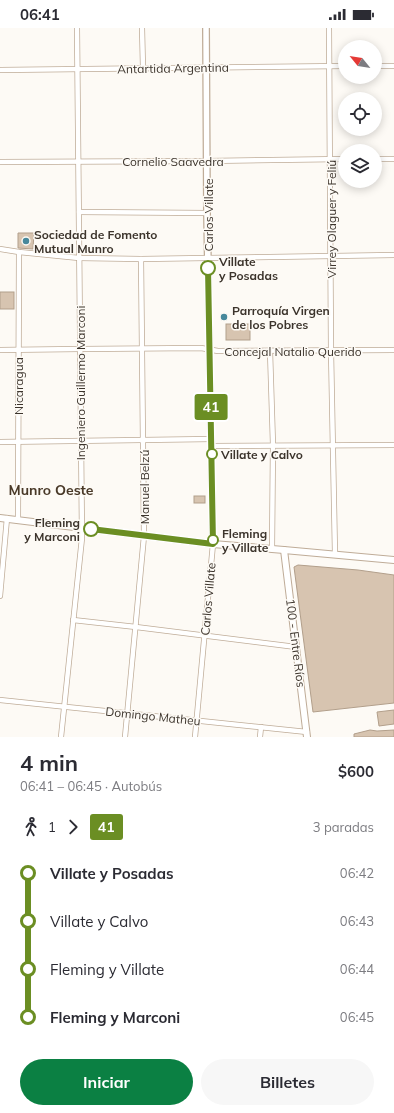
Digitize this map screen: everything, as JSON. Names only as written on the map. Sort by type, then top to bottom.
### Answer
[{"type":"main road","points":[[3,518],[213,544],[394,560]]},
{"type":"main road","name":"100 - Entre Ríos","points":[[284,550],[307,735]]},
{"type":"street","name":"Ingeniero Guillermo Marconi","points":[[61,737],[82,538],[77,28]]},
{"type":"street","points":[[142,28],[143,68]]},
{"type":"street","name":"Carlos Villate","points":[[195,737],[213,544],[206,28]]},
{"type":"street","name":"Virrey Olaguer y Feliú","points":[[329,28],[331,351],[335,554]]},
{"type":"street","name":"Antartida Argentina","points":[[0,70],[338,66]]},
{"type":"street","points":[[382,66],[394,66]]},
{"type":"street","name":"Cornelio Saavedra","points":[[0,162],[208,162],[338,159]]},
{"type":"street","points":[[382,159],[394,159]]},
{"type":"street","points":[[79,212],[208,213]]},
{"type":"street","points":[[0,249],[79,258],[141,259],[394,255]]},
{"type":"street","name":"Nicaragua","points":[[18,520],[19,252]]},
{"type":"street","name":"Manuel Belzú","points":[[125,737],[144,536],[141,259]]},
{"type":"street","name":"Concejal Natalio Querido","points":[[0,350],[142,348],[201,348],[218,351],[394,350]]},
{"type":"street","points":[[270,351],[273,445],[272,549]]},
{"type":"street","points":[[0,442],[212,439]]},
{"type":"street","points":[[212,446],[394,445]]},
{"type":"street","points":[[0,596],[3,518]]},
{"type":"street","points":[[73,620],[296,647]]},
{"type":"street","name":"Domingo Matheu","points":[[0,700],[260,727],[307,735]]},
{"type":"street","points":[[260,727],[260,737]]},
{"type":"building","name":"Sociedad de Fomento Mutual Munro","points":[[18,233],[34,233],[33,249],[18,248]]},
{"type":"building","points":[[0,292],[14,292],[14,309],[0,309]]},
{"type":"building","points":[[226,324],[250,324],[250,340],[226,340]]},
{"type":"building","points":[[194,496],[205,496],[205,503],[194,503]]},
{"type":"building","points":[[298,565],[358,570],[394,575],[394,703],[313,712],[294,567]]},
{"type":"building","points":[[394,710],[394,724],[379,726],[377,712]]},
{"type":"building","points":[[370,730],[394,730],[394,737],[354,737],[354,734]]},
{"type":"bus line","name":"41","points":[[91,529],[213,544],[208,268]]},
{"type":"place","name":"Sociedad de Fomento Mutual Munro","points":[[26,241]]},
{"type":"place","name":"Villate y Posadas","points":[[208,268]]},
{"type":"place","name":"Parroquía Virgen de los Pobres","points":[[224,317]]},
{"type":"place","name":"Villate y Calvo","points":[[212,454]]},
{"type":"place","name":"Fleming y Marconi","points":[[91,529]]},
{"type":"place","name":"Fleming y Villate","points":[[213,540]]},
{"type":"district","name":"Munro Oeste","points":[[51,490]]}]
